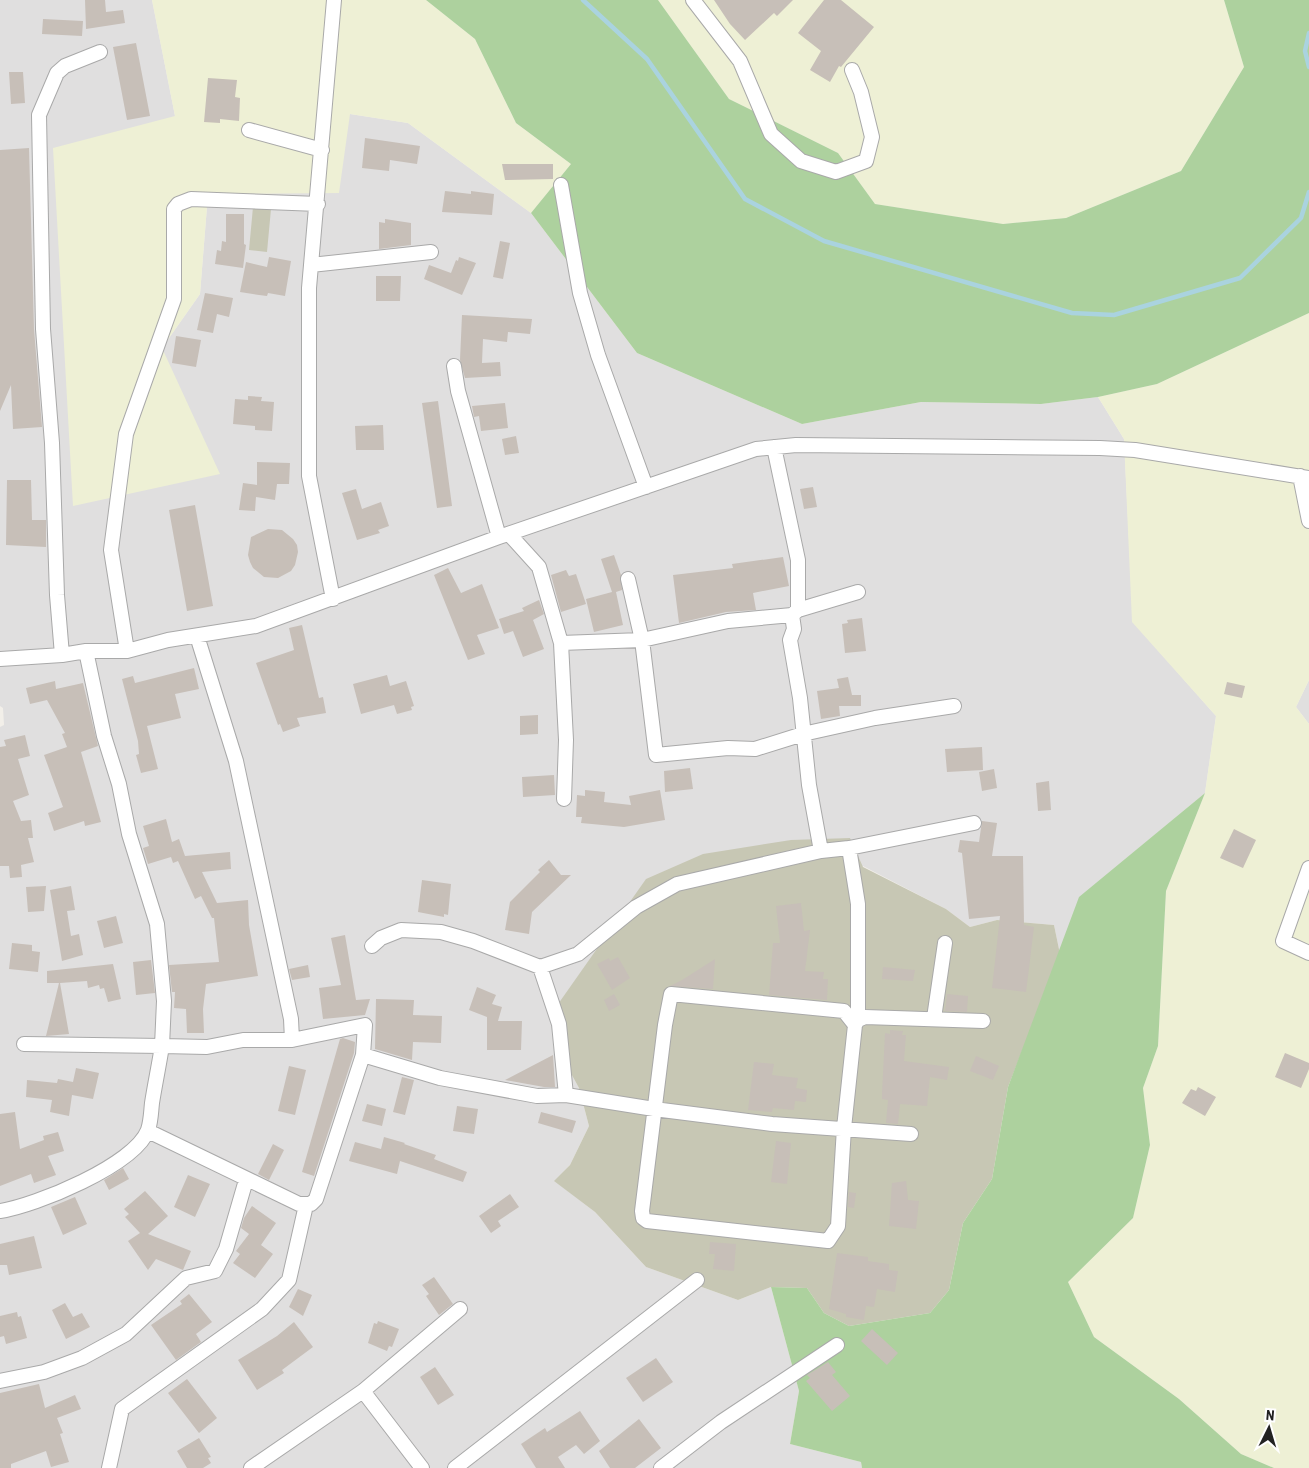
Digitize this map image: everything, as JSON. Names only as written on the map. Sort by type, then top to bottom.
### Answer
[{"type":"street","points":[[333,599],[309,476],[309,288],[318,204],[334,0]]},
{"type":"street","points":[[693,0],[740,61],[771,134],[801,161],[836,172],[866,161],[872,137],[861,92],[852,70]]},
{"type":"street","points":[[62,655],[57,595],[52,444],[43,329],[39,115],[58,73],[66,66],[100,52]]},
{"type":"street","points":[[249,130],[322,150]]},
{"type":"street","points":[[561,185],[580,292],[598,355],[646,487]]},
{"type":"street","points":[[127,651],[111,550],[126,434],[174,299],[174,209],[178,204],[191,199],[318,204]]},
{"type":"street","points":[[311,265],[431,252]]},
{"type":"street","points":[[454,366],[458,391],[504,536],[539,567],[561,642],[566,740],[564,799]]},
{"type":"street","points":[[0,659],[62,655],[86,651],[127,651],[168,640],[256,626],[722,459],[756,449],[774,447],[796,445],[907,444],[1134,450],[1305,477],[1309,521]]},
{"type":"street","points":[[774,447],[798,560],[794,629],[790,640],[800,698],[809,785],[821,851]]},
{"type":"street","points":[[628,579],[642,640],[656,755],[728,748],[755,749],[803,734],[875,718],[954,706]]},
{"type":"street","points":[[561,642],[642,640],[728,621],[795,612],[858,592]]},
{"type":"street","points":[[197,636],[236,762],[292,1019],[292,1040]]},
{"type":"street","points":[[0,1211],[20,1208],[106,1170],[134,1149],[148,1131],[162,1046],[164,1000],[157,924],[129,834],[119,784],[104,736],[86,651]]},
{"type":"street","points":[[372,946],[381,938],[402,930],[441,932],[473,941],[540,966],[578,954],[636,906],[678,884],[821,851],[849,848],[974,823]]},
{"type":"street","points":[[849,848],[858,904],[856,1022],[844,1128],[838,1226],[828,1241],[647,1221],[643,1218],[642,1211],[654,1110],[671,994],[844,1011],[856,1022]]},
{"type":"street","points":[[1309,868],[1283,940],[1309,953]]},
{"type":"street","points":[[934,1018],[945,943]]},
{"type":"street","points":[[540,966],[559,1024],[566,1095]]},
{"type":"street","points":[[856,1022],[866,1017],[983,1021]]},
{"type":"street","points":[[24,1044],[207,1047],[244,1040],[292,1040],[365,1025],[363,1055],[316,1199],[306,1205],[299,1204],[246,1180],[148,1131]]},
{"type":"street","points":[[363,1055],[440,1078],[537,1096],[566,1095],[654,1110],[772,1124],[911,1134]]},
{"type":"street","points":[[0,1382],[44,1372],[82,1358],[126,1334],[186,1278],[216,1271],[226,1249],[246,1180]]},
{"type":"street","points":[[109,1468],[122,1409],[262,1309],[289,1280],[306,1205]]},
{"type":"street","points":[[455,1468],[697,1280]]},
{"type":"street","points":[[251,1468],[363,1391],[460,1309]]},
{"type":"street","points":[[661,1468],[721,1422],[838,1345]]},
{"type":"street","points":[[363,1391],[422,1468]]},
{"type":"shaded area","points":[[0,0],[152,0],[175,116],[162,348],[200,294],[208,194],[350,114],[408,123],[531,213],[637,353],[802,424],[921,402],[1041,404],[1098,397],[1124,439],[1133,622],[1216,716],[1205,793],[1080,897],[1060,954],[1054,925],[997,920],[970,927],[946,909],[863,866],[556,1046],[579,1088],[589,1126],[570,1165],[555,1181],[595,1212],[646,1267],[738,1300],[771,1287],[799,1391],[790,1444],[861,1462],[862,1468],[0,1468],[0,727],[4,725],[3,708],[0,706]]},
{"type":"shaded area","points":[[152,0],[426,0],[475,39],[516,123],[571,164],[531,213],[408,123],[350,114],[339,193],[208,194],[200,294],[162,348],[220,474],[73,506],[53,148],[175,116]]},
{"type":"shaded area","points":[[658,0],[1224,0],[1244,67],[1181,171],[1066,218],[1002,224],[875,204],[838,153],[729,99]]},
{"type":"shaded area","points":[[253,207],[271,209],[267,252],[249,250]]},
{"type":"shaded area","points":[[1309,313],[1309,680],[1296,707],[1309,724],[1309,1468],[1274,1468],[1241,1454],[1179,1399],[1094,1337],[1068,1282],[1133,1218],[1150,1145],[1143,1088],[1158,1046],[1166,891],[1205,793],[1216,716],[1132,622],[1124,439],[1098,397],[1157,384]]},
{"type":"shaded area","points":[[1309,680],[1309,724],[1296,707]]},
{"type":"shaded area","points":[[850,838],[863,867],[946,909],[970,927],[997,920],[1054,925],[1060,954],[1008,1087],[992,1179],[963,1223],[949,1290],[930,1313],[849,1326],[824,1313],[807,1288],[771,1287],[738,1300],[646,1267],[595,1212],[554,1181],[570,1165],[589,1126],[579,1088],[556,1046],[556,1007],[646,879],[703,854],[791,840]]},
{"type":"green space","points":[[426,0],[658,0],[729,99],[838,153],[875,204],[1003,224],[1066,218],[1181,171],[1244,67],[1224,0],[1309,0],[1309,313],[1157,384],[1098,397],[1041,404],[921,402],[802,424],[637,353],[531,213],[571,164],[516,123],[475,39]]},
{"type":"green space","points":[[1205,793],[1166,891],[1158,1046],[1143,1088],[1150,1145],[1133,1218],[1068,1282],[1094,1337],[1179,1399],[1241,1454],[1274,1468],[862,1468],[861,1462],[790,1444],[799,1391],[771,1287],[807,1288],[824,1313],[849,1326],[930,1313],[949,1290],[963,1223],[992,1179],[1008,1087],[1079,897]]},
{"type":"building","points":[[85,0],[105,0],[106,12],[123,10],[125,23],[86,29]]},
{"type":"building","points":[[714,0],[793,0],[777,16],[774,13],[745,40],[730,24]]},
{"type":"building","points":[[824,0],[841,0],[874,27],[841,67],[839,66],[830,82],[810,70],[821,51],[798,33]]},
{"type":"building","points":[[43,19],[83,21],[82,36],[42,34]]},
{"type":"building","points":[[136,43],[150,116],[127,120],[113,47]]},
{"type":"building","points":[[9,72],[23,72],[25,103],[11,104]]},
{"type":"building","points":[[208,78],[237,80],[235,97],[240,98],[239,121],[220,119],[220,123],[204,122]]},
{"type":"building","points":[[365,138],[420,146],[417,164],[390,160],[389,171],[362,168]]},
{"type":"building","points":[[29,148],[34,329],[42,427],[13,429],[11,385],[0,411],[0,150]]},
{"type":"building","points":[[502,164],[553,164],[553,179],[505,180]]},
{"type":"building","points":[[445,191],[471,194],[471,191],[494,194],[492,215],[442,212]]},
{"type":"building","points":[[226,214],[244,214],[244,244],[246,245],[243,268],[215,264],[217,250],[221,251],[222,241],[226,242]]},
{"type":"building","points":[[385,219],[411,223],[411,245],[379,249],[379,222],[385,223]]},
{"type":"building","points":[[500,241],[510,243],[503,279],[493,277]]},
{"type":"building","points":[[269,257],[291,261],[285,296],[268,293],[267,296],[240,292],[246,262],[267,267]]},
{"type":"building","points":[[459,257],[476,263],[462,295],[424,279],[429,265],[451,273]]},
{"type":"building","points":[[376,276],[401,276],[400,301],[376,301]]},
{"type":"building","points":[[205,293],[233,298],[229,317],[217,314],[213,333],[197,330]]},
{"type":"building","points":[[462,315],[532,319],[530,334],[508,332],[507,342],[483,339],[482,363],[500,362],[501,376],[465,378],[460,360]]},
{"type":"building","points":[[176,336],[201,340],[196,367],[172,363]]},
{"type":"building","points":[[248,396],[262,397],[261,401],[274,402],[272,431],[255,430],[255,426],[233,424],[235,399],[248,400]]},
{"type":"building","points":[[438,401],[452,506],[437,508],[422,403]]},
{"type":"building","points":[[505,403],[508,428],[481,431],[479,416],[474,417],[472,406]]},
{"type":"building","points":[[383,425],[384,450],[356,450],[355,426]]},
{"type":"building","points":[[516,436],[519,453],[505,455],[502,439]]},
{"type":"building","points":[[257,462],[290,463],[289,484],[277,484],[275,500],[256,497],[255,511],[239,510],[243,483],[257,485]]},
{"type":"building","points":[[7,480],[31,480],[32,520],[46,520],[46,547],[6,545]]},
{"type":"building","points":[[813,487],[817,507],[804,509],[800,489]]},
{"type":"building","points":[[356,489],[362,509],[381,502],[389,526],[378,530],[380,533],[357,540],[342,493]]},
{"type":"building","points":[[195,505],[213,606],[187,611],[169,510]]},
{"type":"building","points":[[268,529],[282,530],[297,545],[298,552],[295,565],[291,571],[278,578],[264,577],[253,568],[248,555],[251,537]]},
{"type":"building","points":[[614,555],[621,575],[622,590],[616,592],[623,625],[594,632],[586,599],[612,592],[601,559]]},
{"type":"building","points":[[783,557],[789,586],[753,593],[756,610],[726,612],[679,623],[673,575],[733,568],[732,564]]},
{"type":"building","points":[[448,568],[461,593],[482,584],[499,628],[477,635],[485,654],[468,660],[434,575]]},
{"type":"building","points":[[566,570],[569,576],[576,574],[586,604],[561,612],[551,575]]},
{"type":"building","points":[[539,600],[544,614],[533,620],[544,649],[523,657],[513,631],[504,634],[499,619],[524,611],[522,608]]},
{"type":"building","points":[[862,618],[866,651],[845,653],[842,624],[848,623],[847,620]]},
{"type":"building","points":[[302,625],[319,698],[323,697],[326,713],[297,718],[300,726],[283,732],[280,724],[278,725],[256,663],[294,650],[289,628]]},
{"type":"building","points":[[194,668],[199,689],[175,694],[181,718],[147,726],[158,769],[141,773],[136,755],[139,754],[138,741],[122,679],[133,676],[135,683]]},
{"type":"building","points":[[387,675],[390,686],[406,681],[414,706],[411,707],[412,710],[397,714],[394,705],[361,714],[353,684]]},
{"type":"building","points":[[848,677],[852,695],[861,695],[861,706],[839,706],[840,716],[821,719],[817,691],[839,688],[837,679]]},
{"type":"building","points":[[55,681],[56,689],[83,683],[98,746],[81,752],[101,822],[85,826],[84,821],[54,831],[48,813],[63,807],[44,755],[67,747],[62,734],[65,733],[47,700],[30,704],[26,688]]},
{"type":"building","points":[[1227,682],[1245,686],[1242,698],[1224,694]]},
{"type":"building","points":[[538,715],[538,734],[520,735],[520,716]]},
{"type":"building","points":[[25,735],[30,756],[18,759],[29,795],[13,801],[21,821],[31,820],[33,838],[28,838],[34,862],[21,865],[22,877],[10,878],[9,866],[0,866],[0,747],[6,746],[4,740]]},
{"type":"building","points":[[982,747],[983,770],[947,772],[945,749]]},
{"type":"building","points":[[690,768],[693,789],[665,792],[664,771]]},
{"type":"building","points":[[994,769],[997,788],[982,791],[979,772]]},
{"type":"building","points":[[554,775],[555,795],[523,797],[522,777]]},
{"type":"building","points":[[1049,781],[1051,810],[1038,811],[1036,783]]},
{"type":"building","points":[[585,790],[605,792],[604,802],[631,805],[629,796],[660,790],[665,820],[624,827],[581,823],[582,817],[576,817],[577,795],[585,796]]},
{"type":"building","points":[[166,819],[172,842],[179,839],[185,856],[230,852],[231,869],[202,872],[217,903],[248,900],[249,925],[258,976],[206,984],[203,1009],[204,1033],[187,1033],[186,1009],[174,1008],[175,992],[172,992],[169,965],[219,962],[214,918],[212,918],[201,896],[195,899],[178,861],[173,863],[171,857],[148,864],[143,848],[149,846],[143,826]]},
{"type":"building","points":[[982,821],[997,823],[992,856],[1023,856],[1024,925],[1034,927],[1026,992],[992,988],[1000,916],[969,919],[962,853],[958,852],[960,840],[979,842]]},
{"type":"building","points":[[1234,829],[1256,840],[1243,868],[1220,858]]},
{"type":"building","points":[[549,860],[561,875],[571,875],[532,912],[529,934],[505,930],[510,902],[540,872],[538,870]]},
{"type":"building","points":[[422,880],[451,884],[448,915],[444,914],[444,917],[418,912]]},
{"type":"building","points":[[46,886],[44,911],[28,912],[26,887]]},
{"type":"building","points":[[71,886],[75,910],[67,911],[71,936],[79,934],[83,955],[62,961],[50,890]]},
{"type":"building","points":[[801,903],[804,931],[810,930],[805,971],[824,972],[823,979],[828,979],[827,1000],[769,995],[773,943],[780,943],[776,906]]},
{"type":"building","points":[[116,916],[123,943],[104,948],[97,921]]},
{"type":"building","points":[[345,935],[356,1000],[370,999],[365,1015],[323,1019],[319,988],[341,985],[331,938]]},
{"type":"building","points":[[12,943],[32,945],[32,951],[40,952],[38,972],[9,969]]},
{"type":"building","points":[[618,957],[630,978],[612,990],[597,964],[609,958],[610,961]]},
{"type":"building","points":[[715,959],[713,989],[670,986],[682,980]]},
{"type":"building","points":[[151,960],[155,993],[136,995],[133,962]]},
{"type":"building","points":[[113,964],[121,999],[108,1002],[104,988],[100,989],[99,985],[88,988],[87,981],[60,983],[69,1034],[46,1036],[59,983],[47,983],[47,971]]},
{"type":"building","points":[[308,965],[310,977],[292,980],[289,969]]},
{"type":"building","points":[[883,967],[915,970],[913,981],[882,979]]},
{"type":"building","points":[[477,987],[496,995],[492,1004],[502,1007],[498,1021],[522,1021],[521,1050],[487,1050],[487,1017],[469,1010]]},
{"type":"building","points":[[614,994],[620,1005],[609,1011],[604,1000]]},
{"type":"building","points":[[947,994],[968,996],[967,1012],[945,1011]]},
{"type":"building","points":[[376,999],[414,1000],[413,1015],[442,1016],[441,1043],[413,1042],[412,1060],[375,1049]]},
{"type":"building","points":[[890,1030],[903,1031],[902,1035],[906,1035],[904,1061],[949,1067],[947,1080],[930,1077],[927,1106],[900,1104],[898,1124],[886,1123],[888,1100],[882,1099],[885,1033],[890,1034]]},
{"type":"building","points":[[343,1038],[355,1042],[354,1053],[314,1176],[302,1172],[340,1039]]},
{"type":"building","points":[[1285,1053],[1309,1063],[1309,1069],[1301,1088],[1275,1077]]},
{"type":"building","points":[[553,1055],[555,1087],[544,1087],[505,1080]]},
{"type":"building","points":[[976,1056],[999,1066],[993,1080],[970,1071]]},
{"type":"building","points":[[754,1062],[774,1064],[772,1075],[798,1078],[796,1088],[807,1090],[806,1102],[795,1101],[794,1110],[773,1108],[772,1112],[748,1110]]},
{"type":"building","points":[[289,1066],[306,1070],[295,1115],[278,1111]]},
{"type":"building","points":[[76,1068],[99,1073],[93,1099],[72,1095],[69,1116],[50,1112],[52,1100],[26,1097],[27,1080],[57,1083],[58,1079],[73,1082]]},
{"type":"building","points":[[402,1077],[414,1080],[405,1115],[393,1112]]},
{"type":"building","points":[[1198,1087],[1216,1097],[1205,1116],[1182,1103],[1191,1089],[1196,1091]]},
{"type":"building","points":[[367,1104],[386,1109],[382,1126],[362,1121]]},
{"type":"building","points":[[457,1106],[478,1109],[474,1134],[453,1131]]},
{"type":"building","points":[[15,1112],[20,1149],[44,1140],[43,1136],[58,1132],[64,1151],[48,1156],[56,1175],[34,1183],[31,1174],[0,1186],[0,1114]]},
{"type":"building","points":[[541,1112],[576,1121],[572,1133],[538,1123]]},
{"type":"building","points":[[384,1137],[436,1155],[434,1159],[467,1172],[463,1182],[400,1161],[397,1174],[349,1161],[355,1142],[381,1149]]},
{"type":"building","points":[[776,1141],[791,1143],[787,1184],[771,1182]]},
{"type":"building","points":[[273,1144],[284,1150],[269,1180],[258,1174]]},
{"type":"building","points":[[123,1168],[129,1179],[109,1190],[104,1180]]},
{"type":"building","points":[[188,1175],[210,1184],[195,1217],[174,1207]]},
{"type":"building","points":[[906,1181],[908,1200],[919,1201],[916,1229],[889,1226],[892,1183]]},
{"type":"building","points":[[145,1191],[168,1216],[148,1234],[191,1251],[183,1270],[156,1259],[148,1270],[128,1241],[140,1233],[125,1217],[129,1214],[124,1209]]},
{"type":"building","points":[[849,1192],[856,1193],[854,1208],[848,1207]]},
{"type":"building","points":[[510,1194],[519,1207],[498,1221],[501,1226],[491,1233],[479,1216]]},
{"type":"building","points":[[75,1197],[87,1224],[63,1235],[51,1207]]},
{"type":"building","points":[[252,1206],[276,1223],[261,1245],[273,1254],[255,1278],[233,1263],[240,1254],[236,1251],[249,1234],[241,1228],[244,1218]]},
{"type":"building","points":[[34,1236],[42,1268],[9,1275],[7,1265],[0,1265],[0,1244]]},
{"type":"building","points":[[710,1242],[736,1244],[734,1271],[713,1269],[715,1254],[709,1254]]},
{"type":"building","points":[[837,1253],[868,1257],[868,1261],[889,1264],[889,1270],[898,1271],[895,1292],[877,1289],[874,1307],[866,1306],[864,1320],[846,1317],[846,1314],[829,1309]]},
{"type":"building","points":[[434,1277],[453,1304],[439,1315],[426,1296],[429,1294],[422,1285]]},
{"type":"building","points":[[298,1289],[312,1295],[303,1316],[289,1307]]},
{"type":"building","points":[[189,1294],[212,1322],[196,1334],[201,1342],[176,1360],[151,1325],[182,1304],[180,1301]]},
{"type":"building","points":[[65,1303],[73,1317],[82,1313],[90,1327],[66,1339],[52,1310]]},
{"type":"building","points":[[17,1312],[18,1317],[21,1316],[27,1338],[6,1344],[4,1336],[0,1337],[0,1316]]},
{"type":"building","points":[[378,1321],[399,1329],[392,1347],[389,1346],[387,1351],[368,1343],[374,1323],[377,1324]]},
{"type":"building","points":[[294,1322],[313,1347],[282,1370],[284,1373],[257,1390],[238,1360],[277,1336]]},
{"type":"building","points":[[872,1329],[898,1353],[887,1365],[861,1341]]},
{"type":"building","points":[[656,1358],[673,1382],[643,1402],[626,1378]]},
{"type":"building","points":[[828,1362],[836,1372],[832,1375],[850,1396],[832,1411],[806,1381],[810,1378],[807,1375]]},
{"type":"building","points":[[435,1367],[454,1395],[438,1405],[420,1377]]},
{"type":"building","points":[[187,1379],[217,1418],[199,1433],[168,1393]]},
{"type":"building","points":[[39,1384],[45,1408],[75,1395],[81,1409],[57,1418],[63,1433],[60,1434],[69,1462],[51,1467],[46,1451],[11,1464],[11,1468],[0,1468],[0,1393]]},
{"type":"building","points":[[580,1411],[600,1441],[584,1454],[576,1445],[558,1457],[565,1468],[536,1468],[521,1444],[545,1428],[547,1432]]},
{"type":"building","points":[[639,1419],[661,1448],[635,1468],[610,1468],[599,1451]]},
{"type":"building","points":[[199,1438],[211,1457],[208,1458],[211,1463],[203,1468],[187,1468],[177,1451]]},
{"type":"waterway","points":[[583,0],[647,59],[745,199],[824,241],[1072,313],[1114,315],[1240,278],[1301,218],[1309,192]]},
{"type":"waterway","points":[[1309,33],[1305,51],[1309,67]]}]
